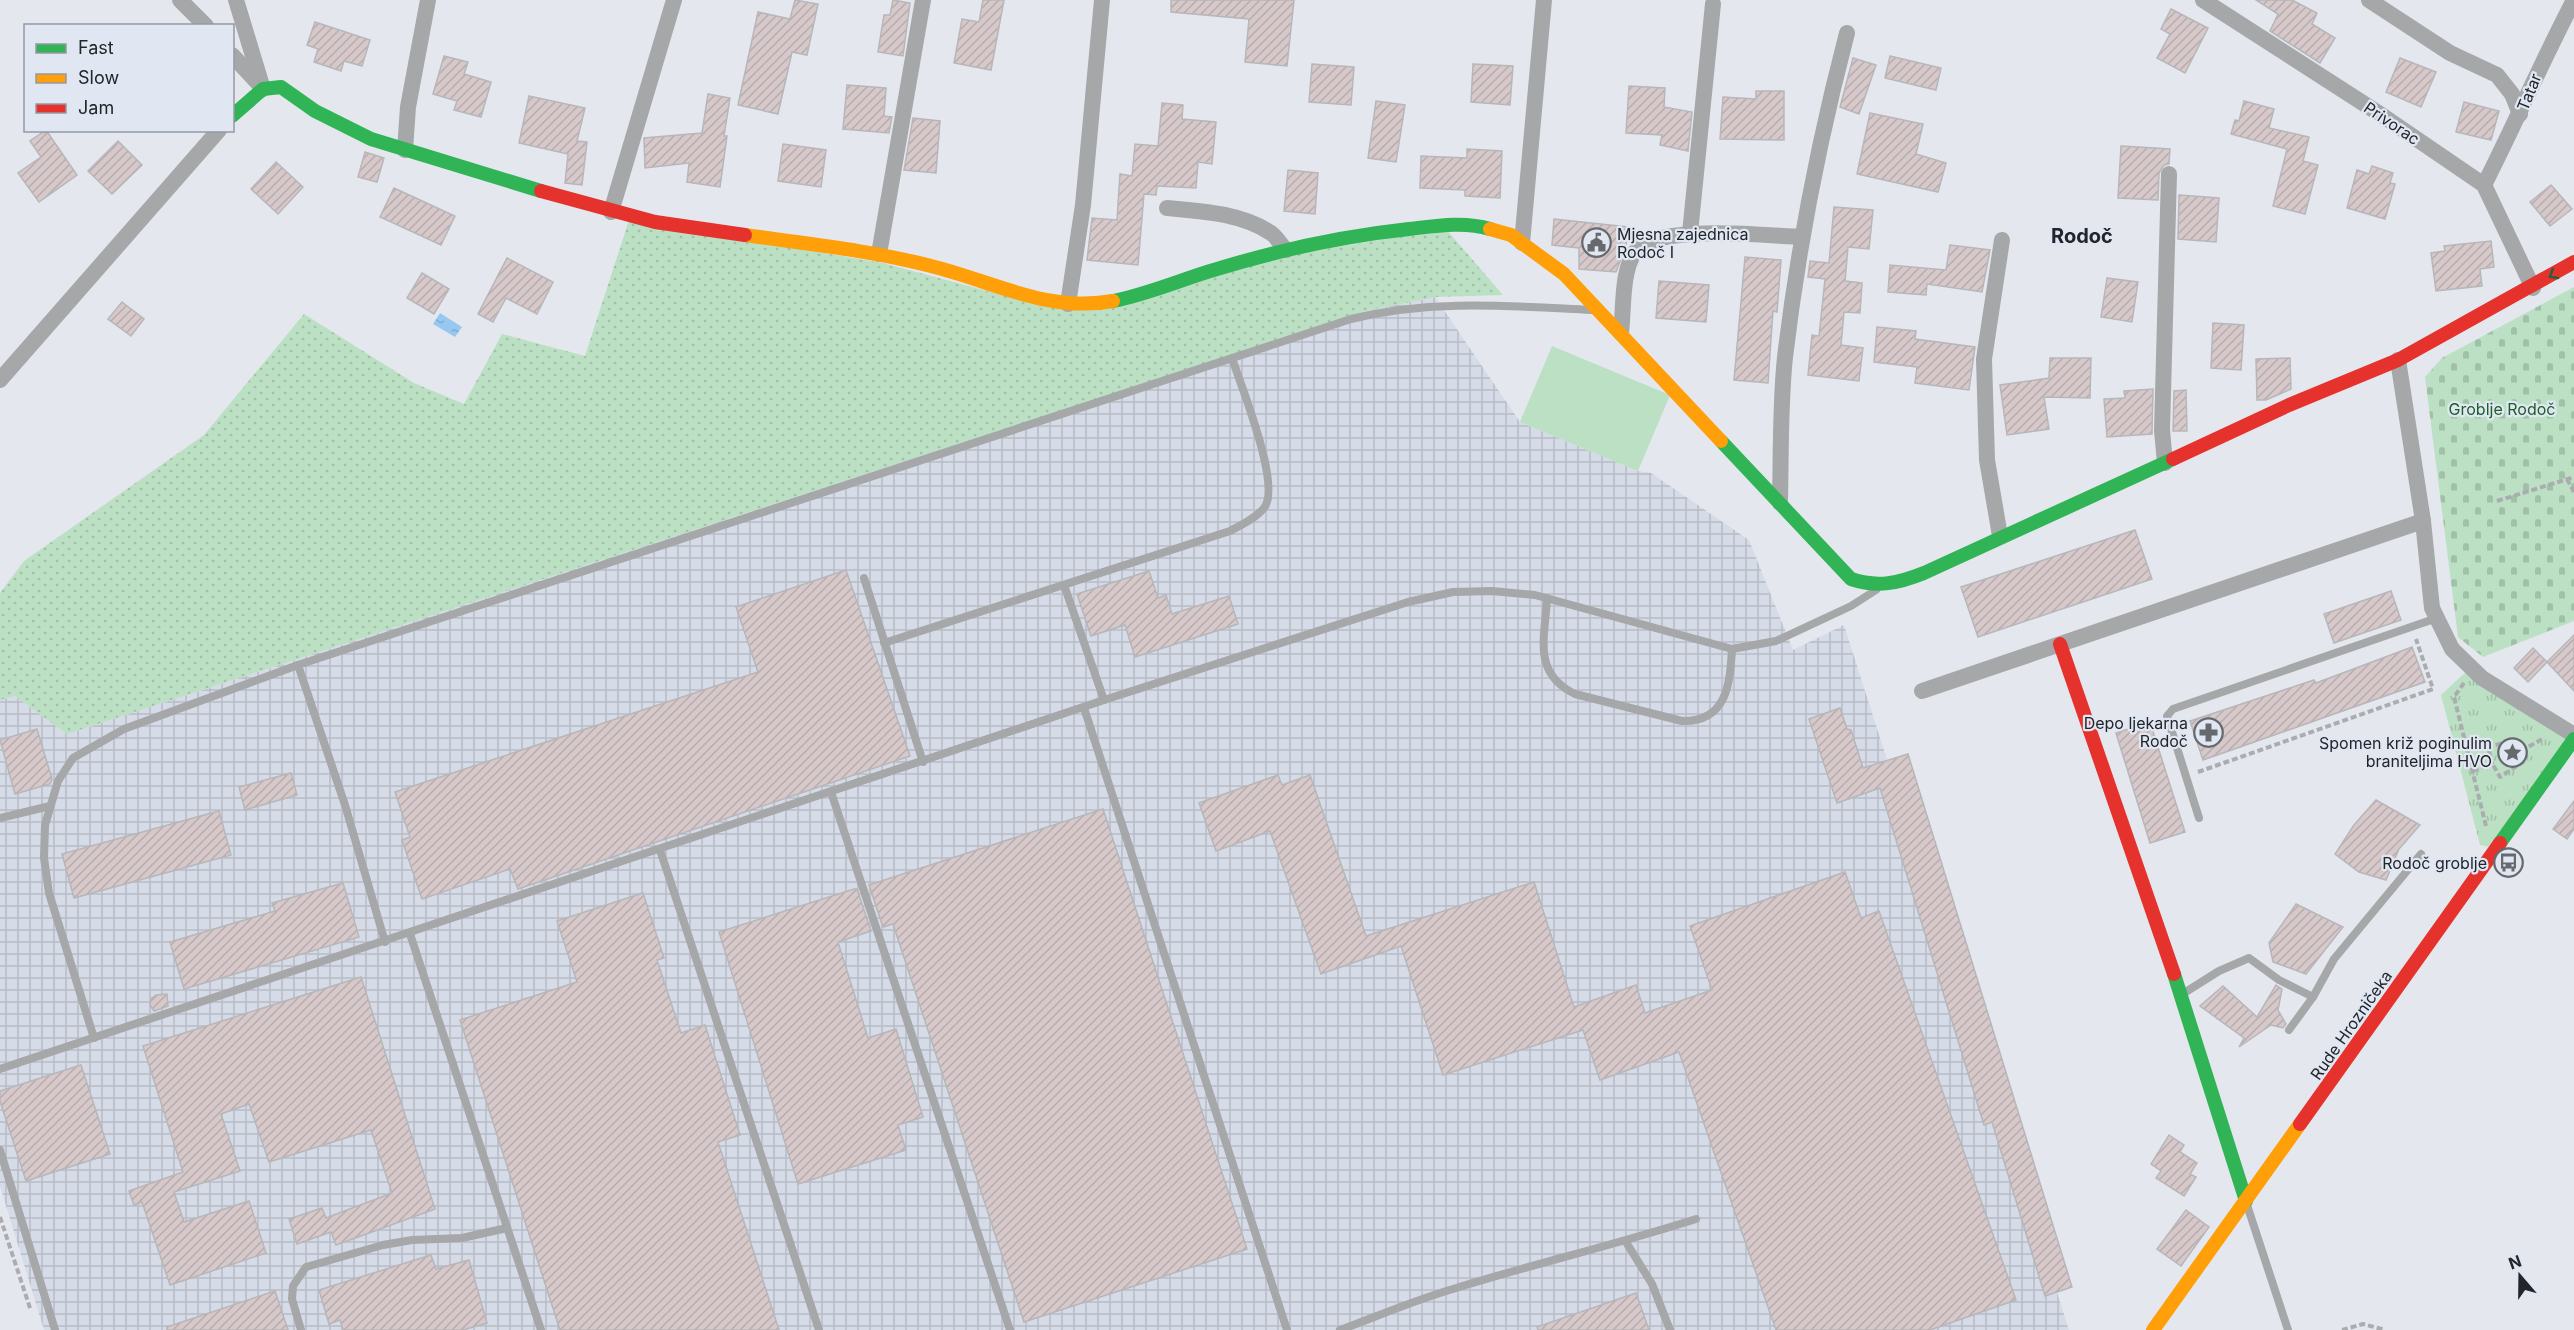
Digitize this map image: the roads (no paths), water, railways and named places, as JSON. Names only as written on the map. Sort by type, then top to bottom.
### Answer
[{"type":"street","points":[[180,0],[204,24]]},
{"type":"street","points":[[236,0],[263,89]]},
{"type":"street","points":[[405,150],[409,98],[428,0]]},
{"type":"street","points":[[611,212],[674,0]]},
{"type":"street","points":[[879,254],[923,0]]},
{"type":"street","points":[[1068,304],[1083,205],[1102,0]]},
{"type":"street","points":[[1522,243],[1544,0]]},
{"type":"street","name":"Privorac","points":[[2203,0],[2383,116],[2484,185]]},
{"type":"street","points":[[2369,0],[2450,53],[2497,75],[2512,94],[2520,114]]},
{"type":"street","name":"Tatar","points":[[2484,185],[2520,114],[2537,70],[2574,0]]},
{"type":"street","points":[[1690,233],[1713,4]]},
{"type":"street","points":[[1780,503],[1785,358],[1802,237],[1827,108],[1847,33]]},
{"type":"street","points":[[234,57],[263,89]]},
{"type":"street","points":[[234,114],[263,89],[281,87],[344,128],[405,150],[611,212],[655,222],[879,254],[933,266],[1034,299],[1068,304],[1097,304],[1139,296],[1216,269],[1286,250],[1383,232],[1447,225],[1480,226],[1511,235],[1564,274],[1851,579],[1864,584],[1881,586],[1898,584],[2289,405],[2398,360],[2533,288],[2574,262]]},
{"type":"street","points":[[0,380],[217,132]]},
{"type":"street","points":[[2165,463],[2162,430],[2169,174]]},
{"type":"street","points":[[2484,185],[2533,288]]},
{"type":"street","points":[[1167,208],[1215,212],[1246,222],[1272,233],[1286,250]]},
{"type":"street","points":[[1621,333],[1628,269],[1635,252],[1655,238],[1690,233],[1802,237]]},
{"type":"street","points":[[2000,536],[1987,460],[1984,359],[2002,240]]},
{"type":"street","points":[[2398,360],[2423,521],[2432,609],[2452,648],[2476,672],[2574,737]]},
{"type":"street","points":[[1922,691],[2423,521]]},
{"type":"street","points":[[2060,644],[2181,995],[2246,1201]]},
{"type":"street","name":"Rude Hrozničeka","points":[[2153,1330],[2574,737]]},
{"type":"lane","points":[[94,1038],[50,893],[44,858],[45,825],[58,781],[73,758],[124,729],[298,665],[1351,319],[1392,309],[1428,305],[1599,310]]},
{"type":"lane","points":[[884,643],[1230,531],[1265,507],[1271,490],[1268,470],[1232,358]]},
{"type":"lane","points":[[864,578],[923,762]]},
{"type":"lane","points":[[1064,585],[1104,700]]},
{"type":"lane","points":[[0,1069],[1104,700],[1408,602],[1453,592],[1492,591],[1546,598],[1732,649],[1776,641],[1851,606],[1881,586]]},
{"type":"lane","points":[[1546,598],[1546,666],[1559,686],[1575,694],[1682,721],[1696,721],[1709,716],[1718,707],[1730,683],[1732,649]]},
{"type":"lane","points":[[2199,818],[2167,716],[2173,709],[2437,618]]},
{"type":"lane","points":[[298,665],[345,805],[385,942]]},
{"type":"lane","points":[[1084,708],[1287,1330]]},
{"type":"lane","points":[[831,792],[1010,1330]]},
{"type":"lane","points":[[0,818],[50,806]]},
{"type":"lane","points":[[660,850],[819,1330]]},
{"type":"lane","points":[[2289,1030],[2313,997],[2334,959],[2421,854]]},
{"type":"lane","points":[[410,933],[541,1330]]},
{"type":"lane","points":[[2181,995],[2219,971],[2248,958],[2279,980],[2313,997]]},
{"type":"lane","points":[[0,1150],[55,1330]]},
{"type":"lane","points":[[2246,1201],[2288,1330]]},
{"type":"lane","points":[[1340,1330],[1449,1290],[1544,1262],[1626,1242],[1696,1219]]},
{"type":"lane","points":[[301,1330],[292,1299],[293,1286],[306,1267],[383,1245],[412,1240],[462,1238],[507,1228]]},
{"type":"lane","points":[[1626,1242],[1652,1284],[1670,1330]]},
{"type":"water","points":[[440,313],[462,327],[455,337],[433,324]]},
{"type":"place","name":"Mjesna zajednica Rodoč I","points":[[1596,243]]},
{"type":"place","name":"Depo ljekarna Rodoč","points":[[2209,732]]},
{"type":"place","name":"Spomen križ poginulim braniteljima HVO","points":[[2513,752]]},
{"type":"place","name":"Rodoč groblje","points":[[2508,863]]},
{"type":"district","name":"Rodoč","points":[[2082,236]]},
{"type":"park label","name":"Groblje Rodoč","points":[[2502,409]]}]
